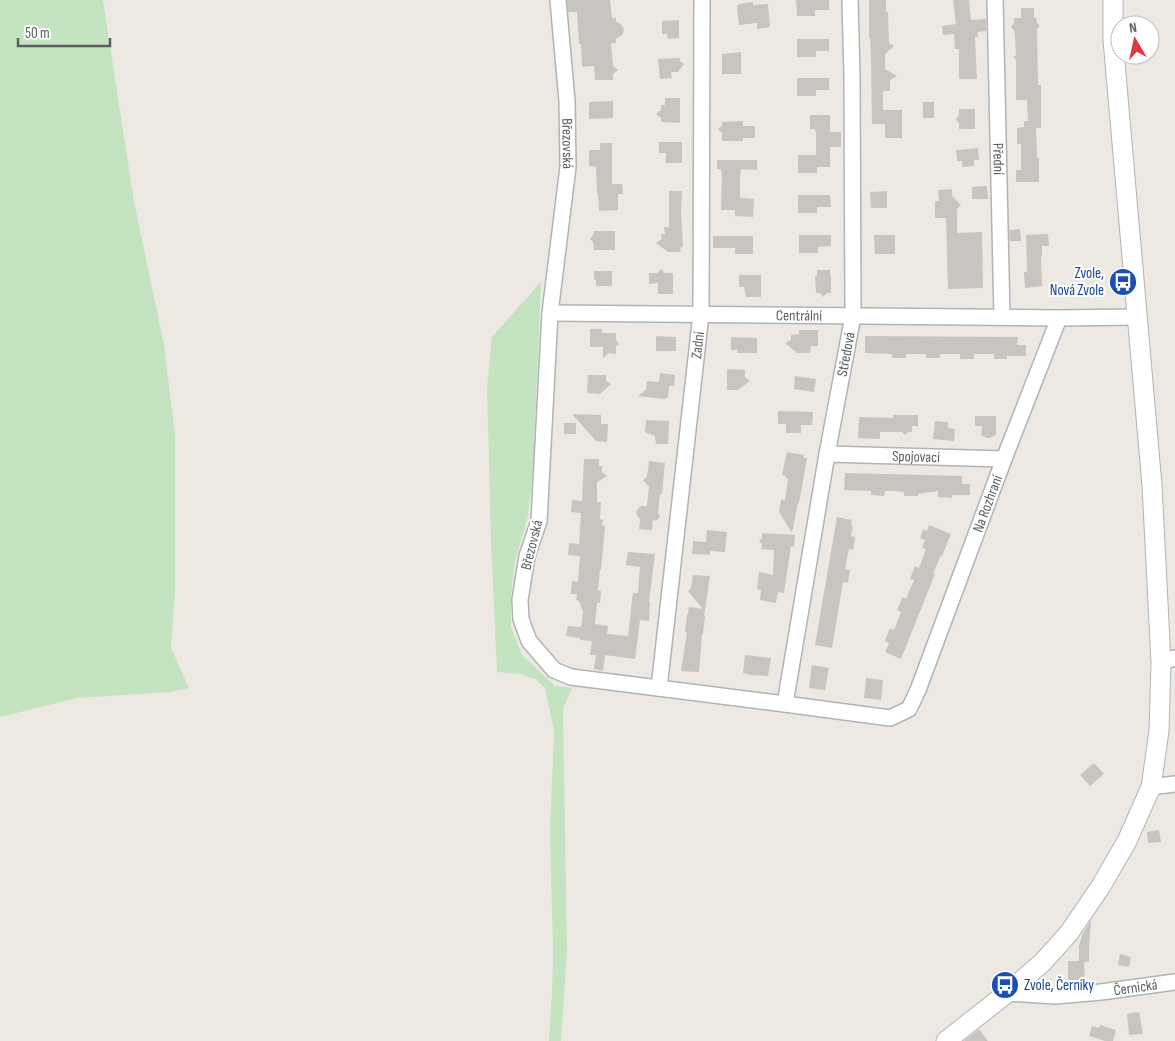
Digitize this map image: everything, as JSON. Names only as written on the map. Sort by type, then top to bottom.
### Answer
[{"type":"street","name":"Březovská","points":[[558,0],[567,101],[568,167],[550,312],[539,521],[527,556],[520,600],[521,619],[529,641],[554,670],[571,677],[890,718],[909,709],[918,690]]},
{"type":"street","name":"Zadní","points":[[659,688],[701,314],[702,0]]},
{"type":"street","name":"Středová","points":[[785,704],[826,454],[852,316],[852,75],[850,0]]},
{"type":"street","name":"Přední","points":[[995,0],[1002,317]]},
{"type":"street","points":[[946,1041],[1042,963],[1069,933],[1101,886],[1127,841],[1151,787],[1160,731],[1168,660],[1113,40],[1113,0]]},
{"type":"street","name":"Centrální","points":[[550,312],[1059,318],[1137,317]]},
{"type":"street","name":"Na Rozhraní","points":[[918,690],[1059,318]]},
{"type":"street","name":"Spojovací","points":[[826,454],[1004,459]]},
{"type":"street","points":[[1151,787],[1175,784]]},
{"type":"street","name":"Černická","points":[[1006,993],[1055,996],[1175,982]]},
{"type":"green space","points":[[0,0],[103,0],[134,202],[164,345],[175,434],[175,593],[171,648],[189,688],[170,692],[77,698],[0,717]]},
{"type":"green space","points":[[541,282],[533,472],[528,516],[515,561],[511,596],[511,627],[522,655],[555,686],[572,688],[563,709],[567,951],[561,1041],[549,1041],[553,953],[550,831],[554,731],[545,688],[535,679],[521,674],[497,672],[491,542],[487,387],[492,337]]},
{"type":"building","points":[[567,0],[610,0],[612,18],[616,18],[616,22],[621,24],[624,30],[622,35],[616,39],[616,43],[611,43],[613,66],[618,70],[613,74],[613,80],[595,80],[594,66],[582,67],[577,12],[568,12]]},
{"type":"building","points":[[796,0],[829,0],[829,10],[815,10],[815,16],[797,16]]},
{"type":"building","points":[[869,0],[886,0],[889,43],[894,46],[885,54],[885,69],[897,76],[890,80],[890,91],[883,91],[883,110],[902,110],[902,138],[885,138],[885,124],[872,124]]},
{"type":"building","points":[[953,0],[969,0],[971,20],[986,19],[986,31],[977,32],[978,37],[975,37],[977,79],[959,79],[959,49],[955,49],[954,34],[943,35],[942,26],[956,24]]},
{"type":"building","points":[[753,2],[753,5],[768,4],[770,27],[757,29],[757,23],[739,25],[737,6]]},
{"type":"building","points":[[1021,8],[1034,8],[1034,18],[1036,18],[1040,26],[1037,29],[1038,85],[1041,85],[1041,128],[1036,128],[1039,182],[1016,182],[1016,170],[1021,170],[1021,144],[1017,144],[1017,128],[1024,127],[1024,121],[1028,121],[1027,100],[1016,100],[1016,60],[1013,57],[1016,55],[1015,35],[1011,27],[1014,23],[1014,18],[1021,18]]},
{"type":"building","points":[[679,20],[679,38],[668,39],[667,34],[662,34],[662,21]]},
{"type":"building","points":[[797,39],[829,39],[829,51],[816,51],[816,57],[797,57]]},
{"type":"building","points":[[741,52],[741,74],[722,74],[722,54]]},
{"type":"building","points":[[680,58],[680,61],[684,64],[678,72],[671,72],[672,78],[660,79],[658,59]]},
{"type":"building","points":[[797,78],[829,78],[829,90],[816,90],[816,96],[797,96]]},
{"type":"building","points":[[665,98],[680,98],[680,123],[661,122],[661,118],[656,114],[661,110],[661,105],[665,105]]},
{"type":"building","points":[[613,101],[613,118],[589,119],[589,102]]},
{"type":"building","points":[[923,102],[934,102],[934,118],[923,118]]},
{"type":"building","points":[[959,109],[975,109],[975,129],[959,129],[959,123],[956,119],[959,115]]},
{"type":"building","points":[[810,115],[830,115],[830,132],[841,132],[841,147],[830,147],[830,167],[817,167],[817,173],[798,173],[798,155],[816,155],[816,133],[815,129],[810,129]]},
{"type":"building","points":[[743,121],[743,126],[755,126],[755,138],[743,138],[743,141],[722,141],[722,133],[718,129],[722,126],[722,122]]},
{"type":"building","points":[[659,142],[682,142],[682,163],[666,163],[666,153],[659,153]]},
{"type":"building","points":[[600,143],[612,143],[612,184],[622,184],[623,194],[618,194],[618,210],[599,211],[596,167],[589,166],[589,150],[600,150]]},
{"type":"building","points":[[978,148],[979,160],[974,160],[974,166],[962,167],[962,161],[957,161],[956,150]]},
{"type":"building","points":[[717,160],[757,160],[757,170],[741,169],[740,176],[740,198],[754,199],[753,217],[735,216],[735,210],[721,210],[722,176],[721,169],[717,169]]},
{"type":"building","points":[[987,186],[988,199],[972,199],[972,187]]},
{"type":"building","points":[[952,189],[952,196],[961,205],[957,209],[957,233],[982,232],[983,288],[948,289],[946,218],[935,218],[935,201],[939,201],[938,190]]},
{"type":"building","points":[[669,191],[682,191],[683,246],[680,248],[681,252],[668,252],[656,243],[662,239],[661,234],[665,234],[664,227],[669,227]]},
{"type":"building","points":[[887,191],[887,208],[871,208],[870,192]]},
{"type":"building","points":[[798,195],[830,195],[831,207],[817,207],[817,213],[798,213]]},
{"type":"building","points":[[1020,229],[1021,241],[1010,241],[1009,230]]},
{"type":"building","points":[[594,231],[615,231],[615,250],[594,250],[593,242],[590,239]]},
{"type":"building","points":[[1048,234],[1049,246],[1042,246],[1042,286],[1025,288],[1024,272],[1027,272],[1026,235]]},
{"type":"building","points":[[799,235],[831,235],[831,246],[818,247],[818,253],[799,253]]},
{"type":"building","points":[[874,235],[895,235],[895,254],[875,254]]},
{"type":"building","points":[[713,236],[753,236],[753,254],[735,254],[735,248],[713,248]]},
{"type":"building","points":[[661,269],[665,273],[673,273],[673,294],[658,294],[658,283],[649,284],[649,273],[657,273]]},
{"type":"building","points":[[817,270],[830,270],[831,293],[827,293],[823,297],[820,293],[816,293],[815,276],[817,276]]},
{"type":"building","points":[[594,271],[612,271],[612,286],[596,286]]},
{"type":"building","points":[[739,275],[761,275],[761,297],[746,297],[744,287],[739,287]]},
{"type":"building","points":[[590,329],[602,329],[602,333],[616,333],[616,340],[619,344],[616,346],[616,354],[609,353],[603,358],[603,347],[590,347]]},
{"type":"building","points":[[799,330],[818,330],[818,346],[811,346],[810,353],[797,353],[785,343],[791,340],[791,335],[799,334]]},
{"type":"building","points":[[656,336],[676,337],[676,351],[656,351]]},
{"type":"building","points":[[865,336],[1018,337],[1017,345],[1026,345],[1026,356],[1007,356],[1007,359],[994,359],[994,354],[974,354],[974,359],[960,359],[960,354],[940,354],[940,358],[926,358],[926,354],[906,354],[906,358],[892,358],[892,354],[865,353]]},
{"type":"building","points":[[731,337],[757,338],[757,353],[737,353],[738,350],[731,350]]},
{"type":"building","points":[[727,369],[745,370],[745,377],[750,381],[738,390],[727,390]]},
{"type":"building","points":[[660,373],[675,375],[674,386],[669,386],[668,397],[665,399],[638,396],[646,390],[647,381],[659,382]]},
{"type":"building","points":[[588,375],[606,375],[606,381],[611,384],[600,394],[587,393]]},
{"type":"building","points":[[795,376],[816,379],[814,392],[794,389]]},
{"type":"building","points":[[778,411],[813,412],[812,425],[801,425],[801,433],[786,433],[786,424],[778,424]]},
{"type":"building","points":[[572,414],[601,415],[601,424],[608,424],[607,442],[596,441]]},
{"type":"building","points":[[893,415],[918,415],[918,426],[912,426],[912,432],[908,432],[905,435],[902,432],[880,432],[880,439],[858,438],[859,417],[893,418]]},
{"type":"building","points":[[975,416],[996,416],[996,435],[987,438],[981,435],[982,426],[975,426]]},
{"type":"building","points":[[646,420],[669,421],[668,444],[656,444],[655,436],[645,432]]},
{"type":"building","points":[[935,421],[948,422],[948,428],[955,429],[954,441],[933,439]]},
{"type":"building","points":[[564,423],[576,423],[576,434],[564,434]]},
{"type":"building","points":[[787,452],[804,455],[804,458],[807,458],[792,533],[779,512],[781,500],[785,500],[788,479],[782,475]]},
{"type":"building","points":[[584,459],[599,459],[599,466],[602,466],[602,472],[607,476],[597,482],[597,502],[601,502],[600,519],[603,520],[602,525],[605,526],[598,590],[601,591],[600,603],[597,603],[595,624],[608,626],[607,634],[628,636],[633,593],[638,593],[640,567],[626,565],[628,552],[655,554],[649,602],[649,621],[640,620],[635,659],[605,655],[603,671],[594,669],[596,655],[590,655],[592,641],[566,636],[568,626],[581,627],[583,612],[579,601],[576,600],[577,594],[571,594],[572,581],[578,582],[580,556],[568,555],[569,543],[579,544],[581,513],[571,512],[572,500],[582,501]]},
{"type":"building","points":[[649,461],[665,463],[658,513],[660,517],[656,521],[653,520],[652,530],[639,529],[640,519],[636,514],[641,506],[647,506],[649,487],[643,480],[647,477]]},
{"type":"building","points":[[845,473],[962,476],[962,484],[970,484],[970,495],[952,495],[952,498],[938,497],[938,491],[918,494],[918,496],[904,496],[904,492],[885,491],[884,496],[871,495],[871,491],[844,490]]},
{"type":"building","points":[[837,517],[852,520],[851,536],[855,537],[853,550],[849,549],[845,569],[850,570],[848,583],[843,582],[832,648],[815,645]]},
{"type":"building","points":[[929,525],[951,534],[933,574],[935,574],[901,659],[885,652],[889,643],[885,641],[890,628],[894,630],[901,612],[897,610],[902,597],[906,599],[914,580],[910,579],[915,566],[919,568],[926,549],[922,548],[925,540],[920,538],[923,529],[927,531]]},
{"type":"building","points":[[707,530],[727,532],[725,552],[710,551],[710,555],[692,554],[693,541],[706,542]]},
{"type":"building","points":[[762,533],[795,535],[794,547],[791,546],[784,593],[778,592],[776,603],[760,600],[761,590],[757,589],[759,572],[773,575],[774,550],[761,549],[762,544],[759,541],[762,538]]},
{"type":"building","points":[[693,575],[710,576],[699,672],[681,671],[689,607],[703,609],[688,591],[691,588]]},
{"type":"building","points":[[745,655],[771,658],[768,676],[743,673]]},
{"type":"building","points":[[812,665],[829,668],[825,690],[809,688]]},
{"type":"building","points":[[866,678],[883,680],[881,700],[864,698]]},
{"type":"building","points":[[1094,763],[1104,774],[1090,786],[1080,775]]},
{"type":"building","points":[[1159,830],[1161,842],[1148,843],[1147,832]]},
{"type":"building","points":[[1090,922],[1089,962],[1084,962],[1085,982],[1068,983],[1068,961],[1079,961],[1079,945],[1083,933]]},
{"type":"building","points":[[1120,954],[1131,957],[1129,967],[1118,965]]},
{"type":"building","points":[[1139,1012],[1143,1034],[1129,1035],[1127,1014]]},
{"type":"building","points":[[1100,1025],[1116,1030],[1113,1041],[1105,1041],[1089,1036],[1092,1026],[1099,1028]]},
{"type":"building","points":[[979,1029],[988,1041],[964,1041]]},
{"type":"place","name":"Zvole, Nová Zvole","points":[[1123,282]]},
{"type":"place","name":"Zvole, Černíky","points":[[1005,985]]}]
